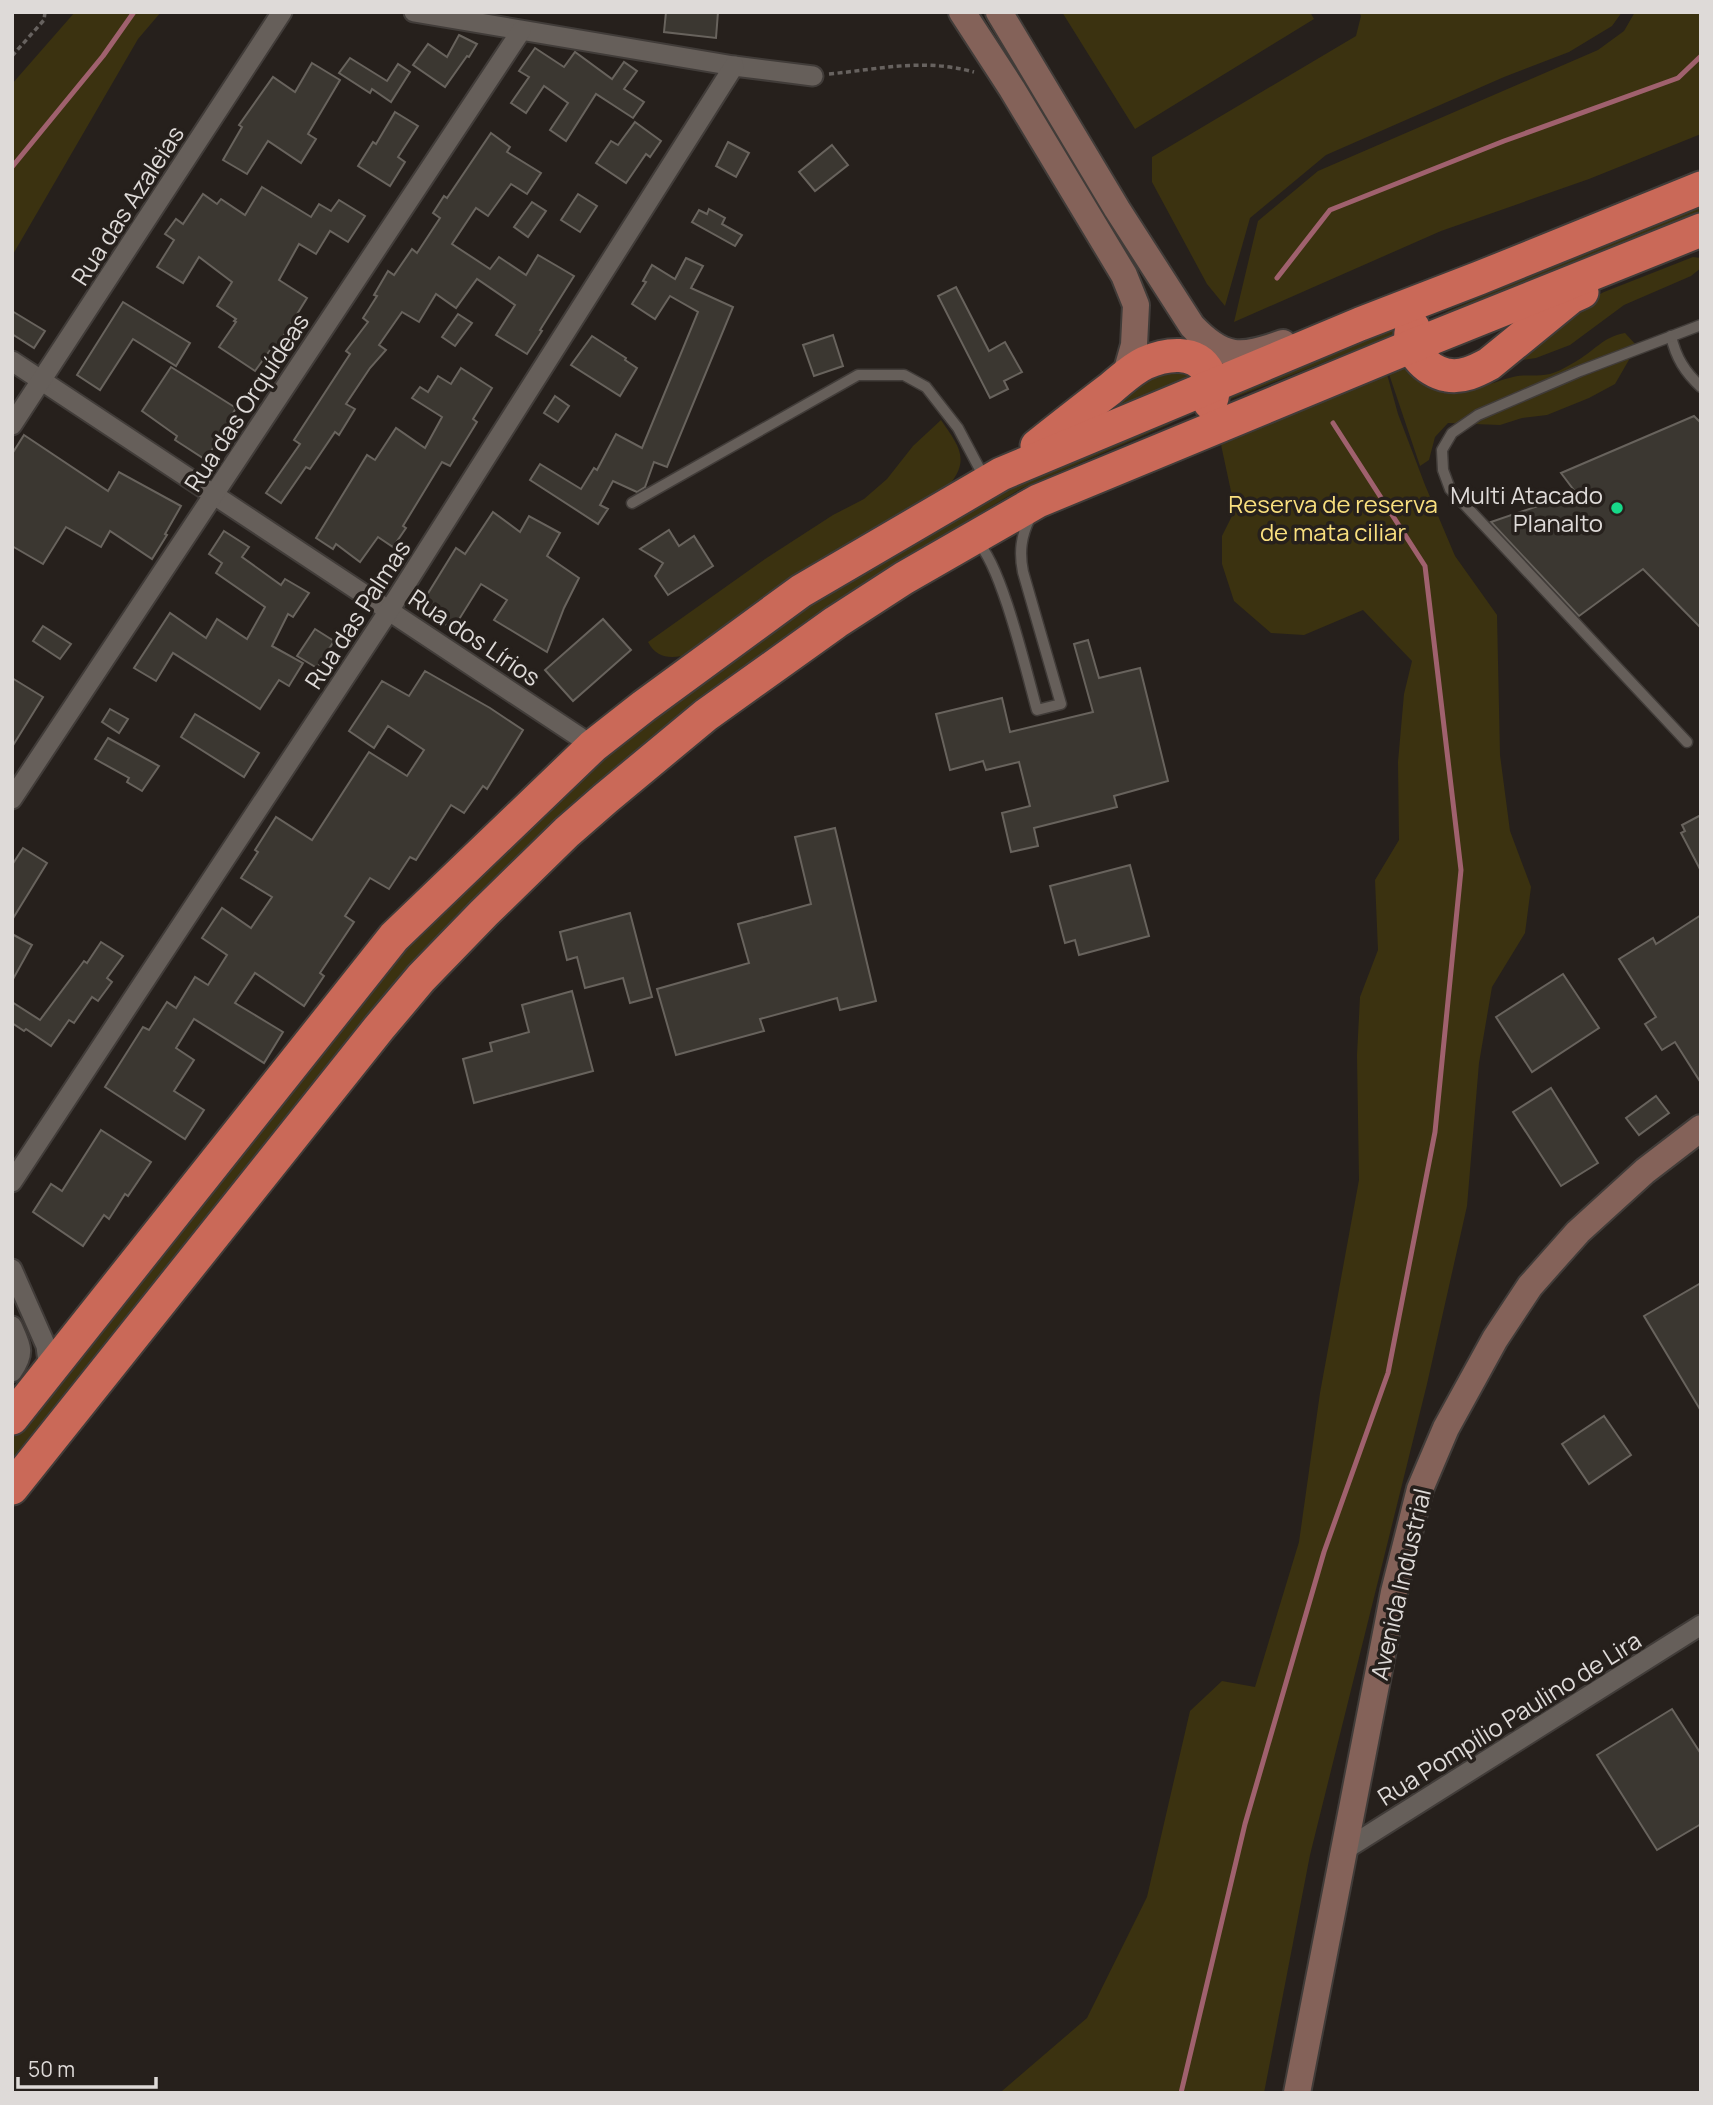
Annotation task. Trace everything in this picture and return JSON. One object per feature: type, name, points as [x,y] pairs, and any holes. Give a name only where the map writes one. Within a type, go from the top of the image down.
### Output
[{"type":"highway","points":[[12,1418],[387,945],[593,746],[801,591],[994,478],[1213,384],[1701,188]]},
{"type":"highway","points":[[1038,501],[1701,230]]},
{"type":"highway","points":[[1479,278],[1423,313],[1410,332],[1412,346],[1429,368],[1446,375],[1475,372],[1571,297],[1658,257],[1670,243]]},
{"type":"highway","points":[[12,1488],[421,978],[567,832],[706,715],[848,615],[904,578],[1038,501],[1200,413],[1213,397],[1213,384],[1208,372],[1200,362],[1181,355],[1166,356],[1143,363],[994,478]]},
{"type":"street","name":"Rua das Azaleias","points":[[12,425],[282,12]]},
{"type":"street","points":[[414,12],[734,66],[813,75]]},
{"type":"street","points":[[962,12],[1124,275],[1136,305],[1134,345],[1125,377]]},
{"type":"street","points":[[999,12],[1117,209],[1192,326],[1207,342],[1222,352],[1254,353],[1347,321],[1360,324]]},
{"type":"street","name":"Rua das Orquídeas","points":[[12,799],[521,31]]},
{"type":"street","name":"Rua das Palmas","points":[[12,1182],[390,610],[734,66]]},
{"type":"street","name":"Rua dos Lírios","points":[[12,361],[593,746]]},
{"type":"street","name":"Avenida Industrial","points":[[1297,2093],[1391,1606],[1420,1489],[1446,1428],[1500,1330],[1530,1286],[1578,1232],[1645,1171],[1701,1128]]},
{"type":"street","points":[[12,1269],[46,1346],[49,1370]]},
{"type":"street","points":[[12,1326],[21,1347],[22,1358],[12,1372]]},
{"type":"street","points":[[39,1332],[73,1339]]},
{"type":"street","name":"Rua Pompílio Paulino de Lira","points":[[1343,1851],[1701,1625]]},
{"type":"lane","points":[[1093,223],[1117,209]]},
{"type":"lane","points":[[1687,742],[1450,489],[1443,470],[1442,450],[1452,433],[1478,415],[1701,325]]},
{"type":"lane","points":[[1671,336],[1682,367],[1701,387]]},
{"type":"lane","points":[[632,503],[858,376],[904,376],[926,387],[994,478]]},
{"type":"lane","points":[[974,540],[987,554],[998,576],[1037,710],[1061,704],[1019,553],[1024,529],[1038,501]]},
{"type":"path","points":[[12,55],[44,20],[45,12]]},
{"type":"path","points":[[813,75],[911,64],[943,66],[977,73]]},
{"type":"green space","points":[[75,12],[161,12],[138,39],[12,256],[12,84]]},
{"type":"green space","points":[[1062,12],[1310,12],[1314,19],[1135,129]]},
{"type":"green space","points":[[1359,12],[1622,12],[1612,26],[1569,52],[1504,77],[1326,155],[1250,218],[1225,306],[1207,284],[1152,182],[1152,157],[1356,36],[1361,16]]},
{"type":"green space","points":[[1635,12],[1701,12],[1701,134],[1589,179],[1441,231],[1234,322],[1258,221],[1318,171],[1598,50],[1624,31]]},
{"type":"green space","points":[[1701,199],[1701,219],[1434,323],[1448,311],[1625,236]]},
{"type":"green space","points":[[1693,257],[1701,258],[1701,268],[1691,276],[1624,305],[1570,345],[1536,358],[1508,362],[1567,311],[1604,292]]},
{"type":"green space","points":[[1395,322],[1398,333],[1223,402],[1228,390]]},
{"type":"green space","points":[[1625,333],[1637,346],[1615,384],[1547,415],[1522,418],[1500,425],[1448,423],[1435,437],[1429,460],[1420,466],[1389,374],[1408,365],[1421,380],[1434,389],[1457,394],[1513,377],[1553,373],[1575,362],[1611,337]]},
{"type":"green space","points":[[1174,366],[1199,381],[1066,439],[1119,394]]},
{"type":"green space","name":"Reserva de reserva de mata ciliar","points":[[1387,374],[1398,414],[1455,556],[1497,615],[1500,755],[1510,831],[1531,887],[1525,933],[1492,987],[1479,1063],[1467,1206],[1427,1384],[1310,1855],[1264,2093],[1002,2093],[1087,2018],[1147,1897],[1190,1711],[1222,1681],[1255,1687],[1299,1542],[1320,1393],[1359,1180],[1357,1055],[1360,997],[1378,950],[1375,880],[1399,840],[1398,762],[1404,694],[1412,661],[1363,610],[1304,635],[1271,633],[1234,601],[1222,564],[1222,536],[1235,510],[1220,440]]},
{"type":"green space","points":[[1195,401],[1185,415],[1168,425],[1022,488],[985,510],[884,576],[653,741],[12,1463],[12,1437],[352,1011],[426,926],[639,727],[802,605],[968,504]]},
{"type":"green space","points":[[941,420],[956,444],[961,459],[950,484],[817,567],[692,654],[667,657],[652,648],[648,642],[765,559],[833,515],[864,499],[887,479],[913,446]]},
{"type":"building","points":[[666,12],[718,12],[716,38],[664,32]]},
{"type":"building","points":[[459,35],[477,44],[445,87],[413,65],[428,44],[447,57]]},
{"type":"building","points":[[535,48],[564,67],[575,52],[612,79],[624,62],[637,71],[624,89],[644,102],[633,118],[596,94],[566,141],[550,130],[568,103],[544,86],[526,113],[511,103],[529,77],[519,71]]},
{"type":"building","points":[[350,58],[387,81],[398,64],[410,72],[391,102],[372,89],[370,93],[339,73]]},
{"type":"building","points":[[312,63],[340,80],[308,134],[316,139],[301,163],[268,141],[247,174],[223,160],[242,127],[239,125],[273,77],[295,92]]},
{"type":"building","points":[[395,112],[418,126],[398,157],[405,162],[390,186],[358,166],[373,142],[376,144]]},
{"type":"building","points":[[635,122],[661,141],[650,157],[646,154],[626,183],[596,163],[611,141],[618,145]]},
{"type":"building","points":[[491,133],[510,147],[507,152],[541,173],[527,194],[511,184],[488,216],[476,208],[452,244],[490,269],[499,257],[526,275],[538,255],[574,276],[527,354],[496,335],[515,305],[477,279],[456,308],[436,294],[419,322],[402,312],[379,345],[386,350],[370,368],[346,404],[355,409],[339,435],[335,432],[310,469],[306,467],[281,503],[266,493],[300,444],[294,440],[350,354],[346,351],[368,322],[363,318],[377,296],[374,295],[388,271],[394,275],[412,249],[417,253],[440,218],[433,213],[444,196],[447,198]]},
{"type":"building","points":[[728,142],[749,153],[736,177],[716,166]]},
{"type":"building","points":[[832,145],[848,165],[815,191],[799,172]]},
{"type":"building","points":[[262,187],[311,217],[319,204],[331,211],[339,200],[365,216],[348,242],[330,231],[316,254],[299,244],[279,280],[307,298],[276,348],[273,346],[255,371],[219,347],[236,322],[236,319],[217,306],[232,282],[199,257],[183,283],[157,267],[174,240],[165,234],[176,219],[183,224],[203,194],[217,204],[221,199],[245,215]]},
{"type":"building","points":[[578,194],[597,206],[580,232],[561,220]]},
{"type":"building","points":[[532,202],[546,211],[528,237],[514,227]]},
{"type":"building","points":[[709,209],[725,218],[722,224],[742,235],[735,246],[692,222],[699,210],[707,214]]},
{"type":"building","points":[[686,258],[703,266],[691,288],[733,307],[667,467],[654,462],[645,487],[637,492],[613,481],[600,505],[608,509],[598,524],[530,480],[540,464],[581,489],[594,468],[597,470],[616,434],[642,448],[698,312],[670,296],[655,319],[632,304],[646,282],[643,281],[652,265],[675,279]]},
{"type":"building","points":[[956,287],[989,351],[1005,342],[1022,372],[1004,381],[1008,389],[990,398],[938,296]]},
{"type":"building","points":[[123,302],[190,343],[176,366],[133,339],[100,390],[77,375]]},
{"type":"building","points":[[12,311],[45,331],[34,348],[12,334]]},
{"type":"building","points":[[458,314],[472,323],[455,346],[442,337]]},
{"type":"building","points":[[833,335],[843,366],[814,376],[803,345]]},
{"type":"building","points":[[592,336],[637,368],[620,396],[571,365]]},
{"type":"building","points":[[171,367],[236,408],[206,460],[175,440],[177,436],[142,411]]},
{"type":"building","points":[[461,368],[492,388],[473,419],[477,422],[450,466],[442,462],[393,547],[378,537],[360,562],[336,544],[333,549],[316,538],[367,455],[375,460],[396,428],[425,448],[442,417],[412,398],[420,387],[428,392],[438,376],[451,384]]},
{"type":"building","points":[[555,396],[569,406],[558,422],[544,413]]},
{"type":"building","name":"Multi Atacado Planalto","points":[[1694,416],[1701,423],[1701,628],[1643,569],[1579,616],[1491,522],[1576,493],[1561,473]]},
{"type":"building","points":[[24,435],[108,491],[119,472],[181,506],[152,559],[110,531],[101,547],[66,527],[43,564],[12,546],[12,454]]},
{"type":"building","points":[[493,512],[520,532],[529,516],[560,533],[547,556],[579,578],[547,652],[494,620],[507,600],[481,584],[453,629],[419,608],[456,548],[465,554]]},
{"type":"building","points":[[669,530],[679,546],[694,536],[713,566],[668,595],[655,576],[663,563],[640,549]]},
{"type":"building","points":[[224,531],[249,547],[242,557],[281,585],[285,579],[309,593],[293,617],[288,614],[272,646],[303,663],[289,686],[279,680],[260,709],[173,653],[156,681],[134,668],[170,613],[206,638],[217,619],[247,639],[265,607],[216,573],[222,563],[209,554]]},
{"type":"building","points":[[603,619],[631,650],[573,701],[545,670]]},
{"type":"building","points":[[43,626],[71,644],[60,659],[33,641]]},
{"type":"building","points":[[315,629],[334,641],[317,668],[297,656]]},
{"type":"building","points":[[1088,640],[1099,678],[1140,668],[1168,781],[1114,796],[1117,807],[1034,828],[1038,846],[1011,852],[1002,813],[1030,806],[1019,762],[986,770],[983,761],[950,770],[936,714],[1002,698],[1010,732],[1093,712],[1074,644]]},
{"type":"building","points":[[425,671],[523,730],[487,789],[483,786],[464,813],[451,805],[416,860],[410,857],[389,889],[370,878],[345,916],[354,922],[320,973],[324,976],[304,1006],[255,973],[235,1003],[283,1032],[264,1063],[194,1019],[176,1048],[194,1060],[174,1091],[204,1110],[185,1139],[105,1087],[143,1027],[149,1030],[167,1002],[176,1008],[195,977],[208,985],[227,955],[202,938],[222,908],[251,928],[272,897],[241,878],[276,817],[312,840],[369,752],[407,776],[424,750],[388,726],[374,748],[349,731],[382,681],[409,696]]},
{"type":"building","points":[[12,678],[43,697],[12,747]]},
{"type":"building","points":[[110,709],[128,719],[119,733],[102,722]]},
{"type":"building","points":[[195,714],[259,753],[244,777],[181,737]]},
{"type":"building","points":[[108,738],[159,766],[142,791],[127,782],[129,778],[95,759]]},
{"type":"building","points":[[1701,815],[1701,871],[1681,833],[1685,831],[1682,825]]},
{"type":"building","points":[[835,828],[876,1001],[840,1010],[837,998],[760,1019],[764,1031],[676,1055],[657,989],[749,963],[738,924],[811,904],[795,837]]},
{"type":"building","points":[[23,848],[47,863],[12,920],[12,865]]},
{"type":"building","points":[[1130,865],[1149,936],[1079,955],[1075,940],[1065,943],[1050,886]]},
{"type":"building","points":[[630,913],[652,997],[630,1003],[623,978],[585,988],[577,957],[567,960],[560,932]]},
{"type":"building","points":[[1701,915],[1701,1083],[1675,1042],[1662,1050],[1645,1024],[1656,1017],[1619,959],[1653,938],[1656,944]]},
{"type":"building","points":[[12,934],[32,945],[12,981]]},
{"type":"building","points":[[101,942],[123,956],[107,978],[112,982],[98,1001],[92,997],[74,1023],[69,1020],[51,1046],[12,1023],[12,1002],[40,1020]]},
{"type":"building","points":[[1563,974],[1599,1028],[1532,1072],[1496,1017]]},
{"type":"building","points":[[572,991],[593,1071],[474,1103],[463,1059],[492,1051],[490,1043],[529,1032],[522,1005]]},
{"type":"building","points":[[1551,1088],[1598,1163],[1561,1186],[1513,1112]]},
{"type":"building","points":[[1656,1096],[1669,1113],[1639,1135],[1626,1118]]},
{"type":"building","points":[[101,1130],[151,1162],[128,1196],[125,1194],[109,1219],[104,1215],[83,1246],[33,1212],[51,1184],[62,1191]]},
{"type":"building","points":[[1701,1283],[1701,1411],[1644,1316]]},
{"type":"building","points":[[1604,1416],[1631,1455],[1589,1484],[1562,1444]]},
{"type":"building","points":[[1672,1709],[1701,1754],[1701,1824],[1657,1850],[1597,1755]]},
{"type":"waterway","points":[[12,167],[103,56],[134,12]]},
{"type":"waterway","points":[[1277,278],[1330,210],[1504,141],[1678,78],[1701,56]]},
{"type":"waterway","points":[[1181,2093],[1245,1824],[1324,1552],[1388,1373],[1435,1132],[1461,870],[1425,566],[1333,423]]},
{"type":"place","name":"Multi Atacado Planalto","points":[[1617,508]]}]
